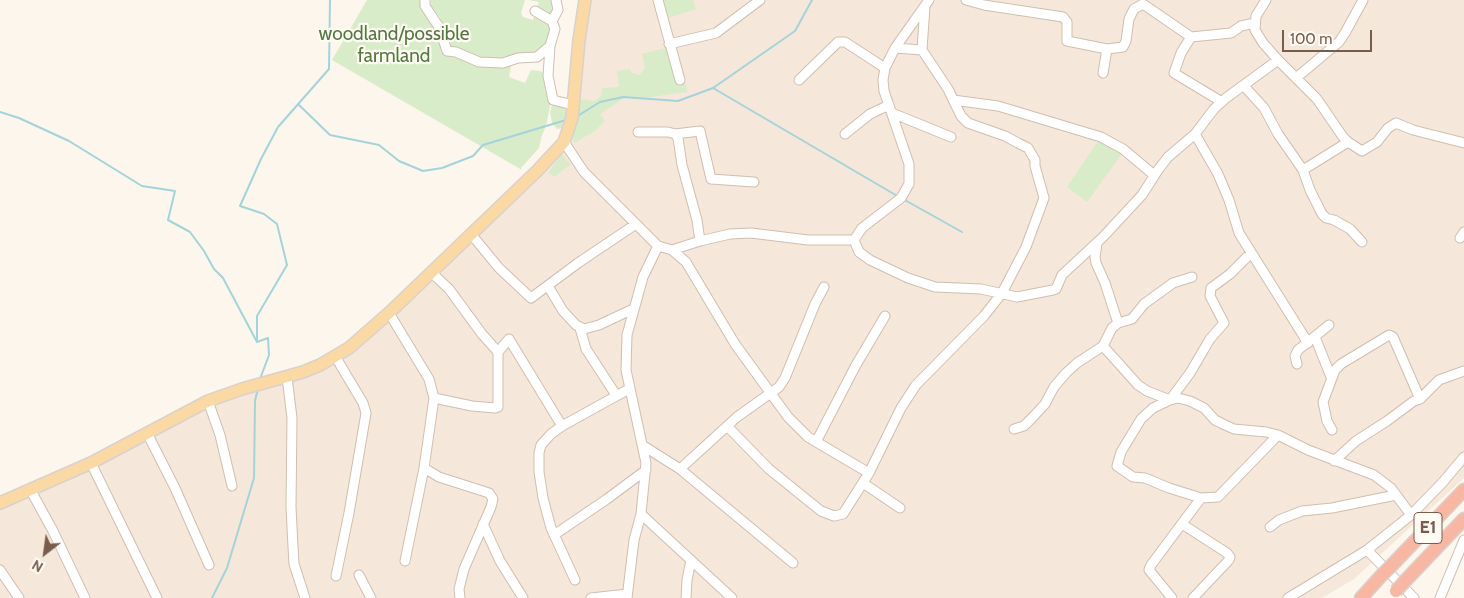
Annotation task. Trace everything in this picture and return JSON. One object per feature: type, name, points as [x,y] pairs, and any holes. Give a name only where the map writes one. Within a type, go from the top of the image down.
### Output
[{"type":"highway","name":"E1","points":[[1361,598],[1464,490]]},
{"type":"highway","name":"E1","points":[[1392,594],[1464,520]]},
{"type":"main road","points":[[0,503],[90,463],[208,401],[242,389],[303,372],[349,348],[389,313],[538,171],[564,142],[572,118],[579,40],[585,0]]},
{"type":"street","points":[[425,0],[425,6],[439,27],[447,51],[456,52],[479,62],[503,63],[518,58],[537,57],[550,46]]},
{"type":"street","points":[[552,21],[558,10],[556,0]]},
{"type":"street","points":[[658,0],[680,80]]},
{"type":"street","points":[[669,44],[716,33],[760,0]]},
{"type":"street","points":[[966,0],[984,5],[1063,17],[1067,22],[1067,41],[1107,49],[1123,47],[1126,41],[1129,19],[1134,9],[1142,4],[1191,36],[1231,33],[1241,26],[1255,23]]},
{"type":"street","points":[[1266,0],[1256,16],[1255,30],[1263,43],[1278,60],[1317,99],[1348,142],[1362,151],[1377,142],[1388,128],[1396,123],[1420,132],[1464,143]]},
{"type":"street","points":[[1296,78],[1339,42],[1362,0]]},
{"type":"street","points":[[854,240],[862,228],[901,198],[909,184],[909,164],[883,80],[885,68],[895,48],[927,3]]},
{"type":"street","points":[[728,427],[769,469],[821,511],[834,516],[842,514],[863,483],[900,408],[916,386],[984,316],[1002,293],[1026,247],[1044,202],[1035,160],[1028,148],[1005,136],[968,123],[960,116],[954,100],[937,69],[922,50],[927,3]]},
{"type":"street","points":[[534,11],[552,21],[555,29],[550,46],[548,76],[553,100],[573,106]]},
{"type":"street","points":[[1191,36],[1180,52],[1174,73],[1222,102]]},
{"type":"street","points":[[798,80],[838,42],[845,42],[885,68]]},
{"type":"street","points":[[895,48],[922,50]]},
{"type":"street","points":[[1103,73],[1107,49]]},
{"type":"street","points":[[854,240],[859,252],[865,256],[908,278],[935,287],[963,287],[1024,297],[1056,289],[1062,275],[1097,244],[1142,195],[1168,157],[1195,134],[1222,102],[1278,60]]},
{"type":"street","points":[[1244,86],[1264,108],[1278,134],[1303,170],[1310,190],[1322,214],[1326,218],[1334,220],[1350,229],[1362,242]]},
{"type":"street","points":[[954,100],[998,106],[1101,137],[1123,149],[1154,175]]},
{"type":"street","points":[[846,134],[870,114],[891,109],[951,137]]},
{"type":"street","points":[[638,132],[668,132],[675,134],[700,132],[711,179],[754,182]]},
{"type":"street","points":[[675,134],[678,138],[682,165],[697,220],[700,240]]},
{"type":"street","points":[[1195,134],[1218,174],[1229,200],[1239,233],[1311,340],[1332,377]]},
{"type":"street","points":[[564,142],[584,172],[658,246],[672,250],[686,262],[735,344],[788,417],[808,437],[868,473]]},
{"type":"street","points":[[1303,170],[1348,142]]},
{"type":"street","points":[[471,234],[499,268],[529,297],[533,297],[578,263],[636,224]]},
{"type":"street","points":[[672,250],[700,240],[730,234],[751,233],[808,240],[854,240]]},
{"type":"street","points":[[1097,244],[1096,262],[1118,323]]},
{"type":"street","points":[[591,598],[627,596],[634,540],[641,514],[646,462],[629,389],[626,352],[627,335],[643,277],[658,246]]},
{"type":"street","points":[[1170,400],[1190,374],[1210,339],[1224,323],[1210,296],[1211,288],[1230,274],[1251,253]]},
{"type":"street","points":[[1081,258],[1093,259],[1096,262]]},
{"type":"street","points":[[431,272],[449,290],[498,352]]},
{"type":"street","points":[[1014,429],[1024,426],[1046,404],[1054,387],[1066,373],[1077,363],[1103,346],[1112,328],[1118,323],[1132,319],[1144,304],[1173,283],[1192,277]]},
{"type":"street","points":[[548,286],[563,311],[580,328],[586,349],[616,395]]},
{"type":"street","points":[[680,469],[737,417],[779,387],[785,378],[815,304],[824,287]]},
{"type":"street","points":[[580,328],[584,329],[599,325],[633,309]]},
{"type":"street","points":[[389,313],[429,379],[434,398],[424,468],[405,560]]},
{"type":"street","points":[[816,442],[856,365],[885,316]]},
{"type":"street","points":[[1297,364],[1296,353],[1329,325]]},
{"type":"street","points":[[1332,430],[1327,421],[1323,402],[1332,377],[1341,364],[1389,335],[1393,337],[1420,399]]},
{"type":"street","points":[[434,398],[472,406],[498,407],[498,352],[508,339],[562,426]]},
{"type":"street","points":[[1103,346],[1138,385],[1147,391],[1170,400]]},
{"type":"street","points":[[335,356],[363,403],[366,413],[336,576]]},
{"type":"street","points":[[1334,461],[1356,441],[1414,401],[1420,399],[1439,380],[1464,371]]},
{"type":"street","points":[[287,377],[292,418],[291,507],[294,564],[305,598]]},
{"type":"street","points":[[574,580],[554,535],[543,498],[538,453],[541,445],[562,426],[629,389]]},
{"type":"street","points":[[1278,435],[1218,498],[1201,498],[1145,478],[1133,477],[1117,466],[1121,452],[1140,419],[1154,408],[1178,398],[1190,401],[1204,408],[1215,420],[1234,429],[1278,435],[1334,461],[1374,475],[1396,494],[1411,515]]},
{"type":"street","points":[[208,401],[220,435],[232,486]]},
{"type":"street","points":[[147,433],[175,488],[209,565]]},
{"type":"street","points":[[642,444],[680,469],[793,563]]},
{"type":"street","points":[[1288,598],[1367,550],[1411,515],[1464,457]]},
{"type":"street","points":[[90,463],[157,598]]},
{"type":"street","points":[[424,468],[439,476],[489,493],[493,499],[464,569],[460,598]]},
{"type":"street","points":[[554,535],[646,470]]},
{"type":"street","points":[[863,483],[900,508]]},
{"type":"street","points":[[30,489],[53,531],[85,598]]},
{"type":"street","points":[[1270,527],[1279,520],[1302,511],[1332,508],[1396,494]]},
{"type":"street","points":[[1172,598],[1149,570],[1201,498]]},
{"type":"street","points":[[641,514],[732,598]]},
{"type":"street","points":[[483,524],[498,556],[523,598]]},
{"type":"street","points":[[1182,524],[1227,553],[1230,557],[1193,598]]},
{"type":"street","points":[[1440,598],[1464,540]]},
{"type":"street","points":[[1367,550],[1414,598]]},
{"type":"street","points":[[686,598],[687,580],[692,560]]},
{"type":"street","points":[[0,570],[19,598]]},
{"type":"street","points":[[359,575],[371,598]]},
{"type":"shaded area","points":[[590,0],[1464,0],[1464,478],[1354,579],[1322,598],[0,598],[0,499],[64,471],[177,412],[315,364],[342,349],[569,139]]},
{"type":"green space","name":"woodland/possible farmland","points":[[367,0],[427,0],[437,24],[439,41],[448,52],[490,67],[503,61],[512,61],[509,77],[525,83],[531,70],[540,71],[548,76],[551,101],[546,126],[539,148],[521,168],[522,170],[332,60]]},
{"type":"green space","name":"woodland/possible farmland","points":[[431,0],[525,0],[521,13],[523,17],[533,20],[535,13],[547,20],[551,30],[541,54],[507,56],[487,63],[447,46],[443,37],[440,17],[431,8]]},
{"type":"green space","points":[[529,0],[553,0],[556,6],[551,16],[537,7],[539,2]]},
{"type":"green space","points":[[662,0],[693,0],[696,9],[668,18]]},
{"type":"green space","points":[[673,46],[688,92],[643,98],[624,98],[600,114],[605,121],[595,131],[574,143],[572,131],[579,99],[595,101],[601,96],[602,88],[619,87],[617,71],[630,69],[632,73],[640,75],[645,68],[642,54]]},
{"type":"green space","points":[[552,105],[565,107],[568,114],[563,128],[557,129],[552,123],[550,112]]},
{"type":"green space","points":[[1100,138],[1123,152],[1087,202],[1067,187]]},
{"type":"green space","points":[[562,154],[571,166],[565,168],[555,177],[548,173]]},
{"type":"waterway","points":[[260,379],[269,355],[268,338],[257,342],[257,316],[287,265],[277,224],[264,214],[240,206],[278,127],[329,69],[330,0]]},
{"type":"waterway","points":[[576,117],[600,102],[623,97],[678,101],[713,88],[795,31],[812,0]]},
{"type":"waterway","points":[[713,88],[899,197]]},
{"type":"waterway","points":[[298,104],[330,135],[379,145],[399,161],[423,171],[442,168],[473,156],[483,145],[566,120]]},
{"type":"waterway","points":[[0,112],[19,118],[69,141],[142,186],[175,191],[168,220],[190,232],[204,251],[214,269],[223,278],[257,342]]},
{"type":"waterway","points":[[903,199],[962,232]]},
{"type":"waterway","points":[[212,598],[227,568],[254,478],[255,401],[258,388]]}]
